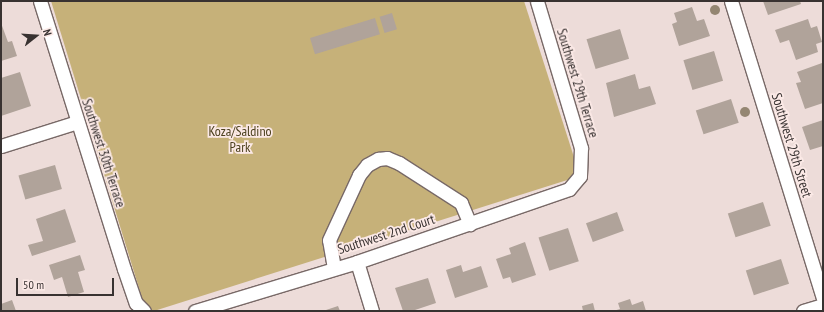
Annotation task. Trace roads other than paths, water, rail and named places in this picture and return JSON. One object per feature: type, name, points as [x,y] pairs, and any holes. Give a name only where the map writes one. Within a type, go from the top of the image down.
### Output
[{"type":"street","name":"Southwest 30th Terrace","points":[[40,1],[124,269],[136,303],[144,311]]},
{"type":"street","name":"Southwest 29th Terrace","points":[[536,1],[581,148],[580,176]]},
{"type":"street","name":"Southwest 29th Street","points":[[731,1],[823,298]]},
{"type":"street","points":[[1,146],[77,122]]},
{"type":"street","points":[[334,268],[329,240],[358,175],[367,165],[378,159],[387,158],[399,163],[461,203],[470,224]]},
{"type":"street","name":"Southwest 2nd Court","points":[[195,311],[357,262],[470,224],[569,189],[580,176]]},
{"type":"street","points":[[357,262],[372,311]]},
{"type":"street","points":[[803,311],[823,305]]},
{"type":"park label","name":"Koza/Saldino Park","points":[[240,140]]}]
